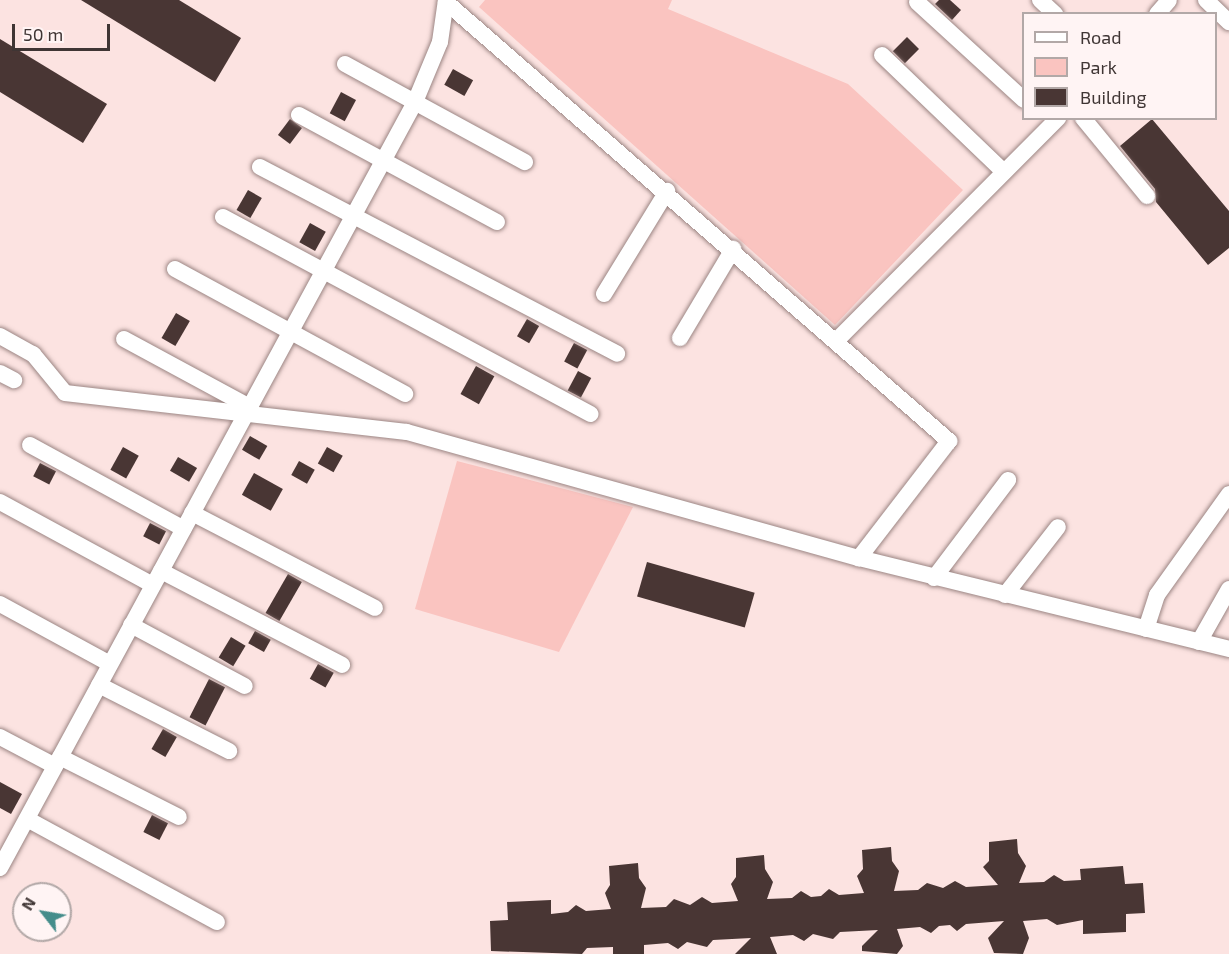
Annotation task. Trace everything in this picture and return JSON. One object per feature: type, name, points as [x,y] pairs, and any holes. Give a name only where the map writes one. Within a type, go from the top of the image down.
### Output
[{"type":"street","points":[[1040,0],[1053,12]]},
{"type":"street","points":[[1206,0],[1229,22]]},
{"type":"street","points":[[0,868],[4,850],[27,819],[415,102],[440,42],[446,1]]},
{"type":"street","points":[[446,1],[667,191],[949,441],[859,558]]},
{"type":"street","points":[[917,2],[1022,99]]},
{"type":"street","points":[[882,55],[1004,172]]},
{"type":"street","points":[[345,64],[525,162]]},
{"type":"street","points":[[299,115],[497,222]]},
{"type":"street","points":[[1085,120],[1147,196]]},
{"type":"street","points":[[836,341],[1004,172],[1051,121]]},
{"type":"street","points":[[260,167],[617,354]]},
{"type":"street","points":[[604,294],[667,191]]},
{"type":"street","points":[[223,217],[590,414]]},
{"type":"street","points":[[680,338],[733,249]]},
{"type":"street","points":[[175,269],[405,394]]},
{"type":"street","points":[[0,336],[33,354],[65,393],[248,411],[406,432],[934,578],[1229,650]]},
{"type":"street","points":[[124,339],[248,411]]},
{"type":"street","points":[[30,445],[184,529]]},
{"type":"street","points":[[934,578],[1008,480]]},
{"type":"street","points":[[1146,629],[1157,596],[1229,494]]},
{"type":"street","points":[[0,502],[342,665]]},
{"type":"street","points":[[192,513],[375,608]]},
{"type":"street","points":[[1005,595],[1058,527]]},
{"type":"street","points":[[1199,642],[1229,589]]},
{"type":"street","points":[[0,604],[111,664]]},
{"type":"street","points":[[131,626],[245,686]]},
{"type":"street","points":[[99,685],[229,751]]},
{"type":"street","points":[[0,737],[179,817]]},
{"type":"street","points":[[27,819],[218,922]]},
{"type":"green space","points":[[485,0],[672,0],[668,9],[848,84],[963,190],[835,325],[479,7]]},
{"type":"green space","points":[[457,461],[633,507],[559,652],[415,609]]},
{"type":"building","points":[[81,0],[179,0],[241,38],[215,82]]},
{"type":"building","points":[[939,0],[950,0],[961,10],[952,20],[935,4]]},
{"type":"building","points":[[907,37],[919,49],[905,63],[893,51]]},
{"type":"building","points":[[0,39],[107,104],[83,143],[0,92]]},
{"type":"building","points":[[453,69],[473,80],[464,96],[444,85]]},
{"type":"building","points":[[341,92],[356,100],[345,121],[330,113]]},
{"type":"building","points":[[290,119],[302,128],[290,144],[278,135]]},
{"type":"building","points":[[1153,120],[1229,211],[1229,248],[1208,265],[1156,202],[1155,189],[1120,146]]},
{"type":"building","points":[[248,190],[262,198],[250,218],[236,210]]},
{"type":"building","points":[[310,223],[326,232],[315,251],[299,242]]},
{"type":"building","points":[[176,313],[190,321],[175,346],[162,338]]},
{"type":"building","points":[[527,319],[539,326],[529,343],[517,336]]},
{"type":"building","points":[[574,343],[587,350],[577,369],[564,362]]},
{"type":"building","points":[[476,366],[494,376],[479,404],[460,394]]},
{"type":"building","points":[[578,371],[591,378],[581,397],[568,390]]},
{"type":"building","points":[[250,436],[267,446],[259,460],[242,450]]},
{"type":"building","points":[[123,447],[139,456],[126,478],[110,470]]},
{"type":"building","points":[[327,447],[343,456],[334,472],[318,464]]},
{"type":"building","points":[[178,457],[197,468],[189,482],[170,471]]},
{"type":"building","points":[[299,461],[315,470],[307,484],[291,475]]},
{"type":"building","points":[[40,463],[56,471],[49,485],[33,476]]},
{"type":"building","points":[[254,473],[283,489],[271,511],[242,495]]},
{"type":"building","points":[[150,523],[166,531],[159,545],[143,536]]},
{"type":"building","points":[[647,562],[755,593],[745,627],[637,597]]},
{"type":"building","points":[[288,574],[302,582],[279,621],[266,613]]},
{"type":"building","points":[[255,631],[271,640],[264,652],[248,643]]},
{"type":"building","points":[[231,637],[246,646],[233,666],[219,658]]},
{"type":"building","points":[[318,664],[334,673],[326,688],[310,679]]},
{"type":"building","points":[[209,679],[225,687],[206,725],[189,717]]},
{"type":"building","points":[[163,729],[177,737],[165,757],[151,749]]},
{"type":"building","points":[[0,782],[22,794],[11,814],[0,808]]},
{"type":"building","points":[[152,815],[168,823],[159,840],[143,832]]},
{"type":"building","points":[[1017,839],[1018,853],[1026,866],[1019,883],[1044,882],[1054,875],[1064,881],[1081,880],[1080,869],[1123,866],[1125,884],[1143,883],[1145,913],[1126,914],[1126,932],[1083,934],[1083,920],[1057,925],[1047,919],[1023,921],[1029,938],[1023,954],[994,953],[988,938],[1004,921],[966,924],[957,931],[950,925],[939,926],[931,933],[920,927],[897,929],[903,946],[897,954],[862,951],[862,946],[878,930],[840,932],[833,939],[813,934],[804,941],[793,935],[770,937],[777,954],[735,954],[751,938],[713,940],[707,947],[687,942],[678,949],[668,943],[644,945],[644,954],[613,954],[613,947],[587,948],[582,954],[491,951],[490,921],[508,920],[507,902],[551,900],[551,914],[568,912],[576,905],[586,911],[611,909],[605,893],[610,885],[609,866],[638,863],[639,878],[646,888],[641,908],[666,907],[674,899],[690,905],[702,897],[712,903],[738,901],[731,884],[736,877],[736,858],[764,855],[765,869],[773,882],[767,899],[792,898],[801,891],[811,897],[821,896],[829,889],[839,895],[864,893],[857,876],[863,869],[862,850],[891,847],[892,861],[899,871],[894,891],[918,890],[927,883],[943,888],[955,881],[966,887],[998,885],[983,867],[989,861],[989,842]]}]
